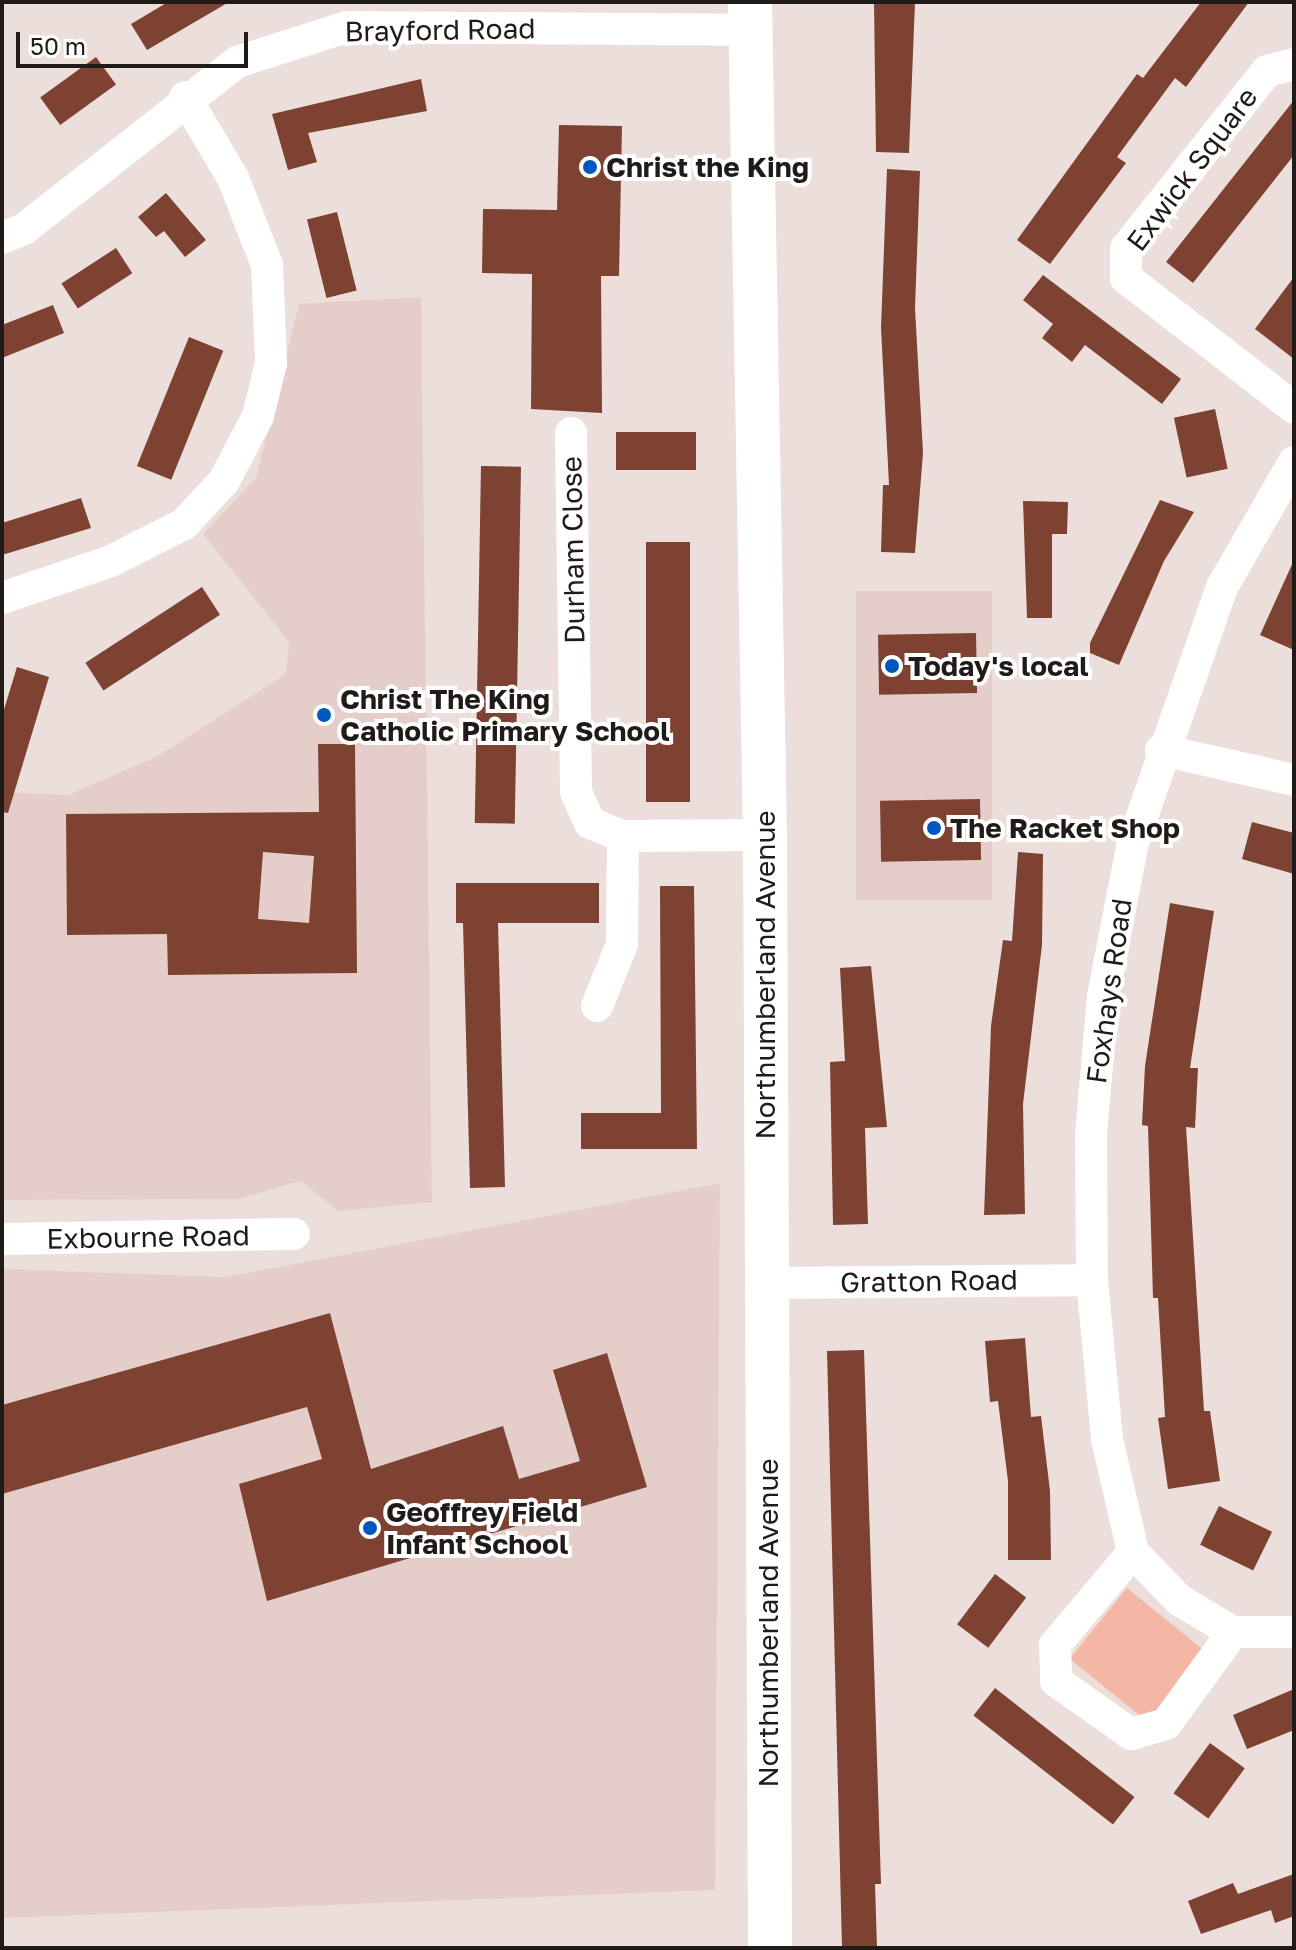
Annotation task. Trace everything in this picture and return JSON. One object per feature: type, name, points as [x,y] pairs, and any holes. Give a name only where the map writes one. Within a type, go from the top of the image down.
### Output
[{"type":"street","name":"Brayford Road","points":[[2,238],[24,229],[185,97],[237,62],[347,27],[750,16]]},
{"type":"street","name":"Northumberland Avenue","points":[[750,16],[765,835],[770,1948]]},
{"type":"street","name":"Exwick Square","points":[[1294,64],[1267,71],[1126,248],[1126,278],[1294,408]]},
{"type":"street","points":[[2,598],[111,561],[184,524],[224,481],[258,416],[271,363],[267,265],[233,178],[185,97]]},
{"type":"street","name":"Durham Close","points":[[571,433],[576,792],[590,823],[623,836],[765,835]]},
{"type":"street","name":"Foxhays Road","points":[[1133,1552],[1107,1439],[1092,1280],[1091,1135],[1103,997],[1133,842],[1161,750],[1222,587],[1294,462]]},
{"type":"street","points":[[1161,750],[1294,780]]},
{"type":"street","points":[[597,1006],[622,944],[623,836]]},
{"type":"street","name":"Exbourne Road","points":[[2,1239],[294,1234]]},
{"type":"street","name":"Gratton Road","points":[[766,1283],[1092,1280]]},
{"type":"street","points":[[1233,1632],[1166,1724],[1131,1734],[1056,1681],[1055,1645],[1133,1552],[1179,1600],[1233,1632],[1294,1632]]},
{"type":"shaded area","name":"Christ The King Catholic Primary School","points":[[421,297],[432,1202],[338,1211],[301,1181],[238,1199],[2,1200],[2,792],[68,795],[158,756],[286,674],[289,642],[203,534],[256,478],[299,304]]},
{"type":"shaded area","points":[[856,591],[992,591],[992,900],[856,900]]},
{"type":"shaded area","points":[[720,1183],[715,1890],[2,1918],[2,1269],[226,1277]]},
{"type":"shaded area","points":[[1127,1588],[1205,1651],[1147,1722],[1070,1659]]},
{"type":"building","points":[[168,2],[229,2],[147,50],[131,24]]},
{"type":"building","points":[[874,2],[915,2],[909,153],[876,152]]},
{"type":"building","points":[[1201,2],[1249,2],[1186,87],[1175,78],[1117,157],[1126,163],[1050,264],[1017,240],[1137,74],[1143,78]]},
{"type":"building","points":[[96,57],[116,85],[60,125],[40,98]]},
{"type":"building","points":[[421,79],[427,111],[308,133],[317,162],[288,170],[272,114]]},
{"type":"building","points":[[1294,100],[1294,155],[1193,283],[1166,262]]},
{"type":"building","points":[[559,125],[622,126],[619,276],[601,276],[602,413],[531,409],[532,274],[482,273],[483,209],[557,210]]},
{"type":"building","points":[[887,169],[920,171],[915,308],[923,453],[915,553],[881,552],[883,485],[889,485],[881,328]]},
{"type":"building","points":[[166,193],[206,240],[185,257],[164,231],[156,237],[138,217]]},
{"type":"building","points":[[337,212],[357,291],[327,298],[307,219]]},
{"type":"building","points":[[116,248],[132,273],[78,309],[61,283]]},
{"type":"building","points":[[1043,275],[1181,379],[1162,404],[1085,345],[1072,362],[1042,338],[1053,324],[1023,300]]},
{"type":"building","points":[[1294,277],[1294,359],[1255,329]]},
{"type":"building","points":[[53,305],[64,333],[2,358],[2,325]]},
{"type":"building","points":[[189,337],[223,351],[171,480],[137,466]]},
{"type":"building","points":[[1215,409],[1228,469],[1187,477],[1174,418]]},
{"type":"building","points":[[616,432],[696,432],[696,470],[616,470]]},
{"type":"building","points":[[481,466],[521,467],[515,824],[475,823]]},
{"type":"building","points":[[81,498],[91,528],[2,555],[2,523]]},
{"type":"building","points":[[1160,500],[1194,512],[1164,561],[1119,665],[1090,653],[1090,643]]},
{"type":"building","points":[[1023,501],[1068,502],[1067,534],[1052,534],[1052,618],[1027,618]]},
{"type":"building","points":[[646,542],[690,542],[690,802],[646,802]]},
{"type":"building","points":[[1294,560],[1294,650],[1260,635]]},
{"type":"building","points":[[202,587],[220,615],[103,690],[85,663]]},
{"type":"building","points":[[976,633],[977,693],[879,695],[878,635]]},
{"type":"building","points":[[17,667],[49,677],[8,813],[2,812],[2,716]]},
{"type":"building","points":[[318,744],[355,744],[357,973],[168,975],[167,934],[67,935],[66,814],[319,812]],"holes":[[[263,852],[314,856],[309,923],[258,919]]]},
{"type":"building","points":[[980,799],[981,860],[881,862],[880,801]]},
{"type":"building","points":[[1252,822],[1294,833],[1294,874],[1242,859]]},
{"type":"building","points":[[1018,852],[1043,854],[1042,945],[1023,1104],[1025,1214],[984,1215],[991,1026],[1003,940],[1012,941]]},
{"type":"building","points":[[456,883],[599,883],[599,923],[498,923],[505,1187],[470,1188],[463,923],[456,923]]},
{"type":"building","points":[[660,886],[694,886],[697,1149],[581,1149],[581,1113],[661,1113]]},
{"type":"building","points":[[1170,903],[1214,911],[1190,1068],[1198,1068],[1195,1128],[1186,1127],[1204,1411],[1210,1411],[1220,1481],[1168,1489],[1158,1418],[1165,1417],[1158,1298],[1153,1298],[1148,1126],[1142,1125],[1145,1066]]},
{"type":"building","points":[[871,966],[887,1127],[865,1128],[868,1224],[833,1225],[830,1062],[845,1061],[840,968]]},
{"type":"building","points":[[330,1313],[371,1469],[503,1426],[519,1479],[580,1461],[553,1370],[607,1353],[647,1487],[267,1601],[239,1484],[322,1459],[307,1407],[2,1494],[2,1405]]},
{"type":"building","points":[[1025,1338],[1031,1417],[1041,1416],[1050,1491],[1051,1560],[1008,1560],[1008,1481],[998,1401],[990,1402],[985,1341]]},
{"type":"building","points":[[864,1350],[881,1884],[875,1884],[877,1948],[842,1948],[827,1351]]},
{"type":"building","points":[[1219,1506],[1272,1532],[1253,1571],[1200,1545]]},
{"type":"building","points":[[995,1574],[1026,1597],[988,1648],[957,1624]]},
{"type":"building","points":[[995,1688],[1134,1797],[1113,1825],[973,1716]]},
{"type":"building","points":[[1294,1689],[1294,1730],[1247,1749],[1233,1715]]},
{"type":"building","points":[[1210,1743],[1245,1768],[1208,1818],[1174,1793]]},
{"type":"building","points":[[1294,1874],[1294,1916],[1275,1923],[1271,1910],[1201,1934],[1188,1901],[1233,1883],[1238,1894]]},
{"type":"place","name":"Christ the King","points":[[590,167]]},
{"type":"place","name":"Today's local","points":[[892,666]]},
{"type":"place","name":"Christ The King Catholic Primary School","points":[[324,715]]},
{"type":"place","name":"The Racket Shop","points":[[934,828]]},
{"type":"place","name":"Geoffrey Field Infant School","points":[[370,1528]]}]
